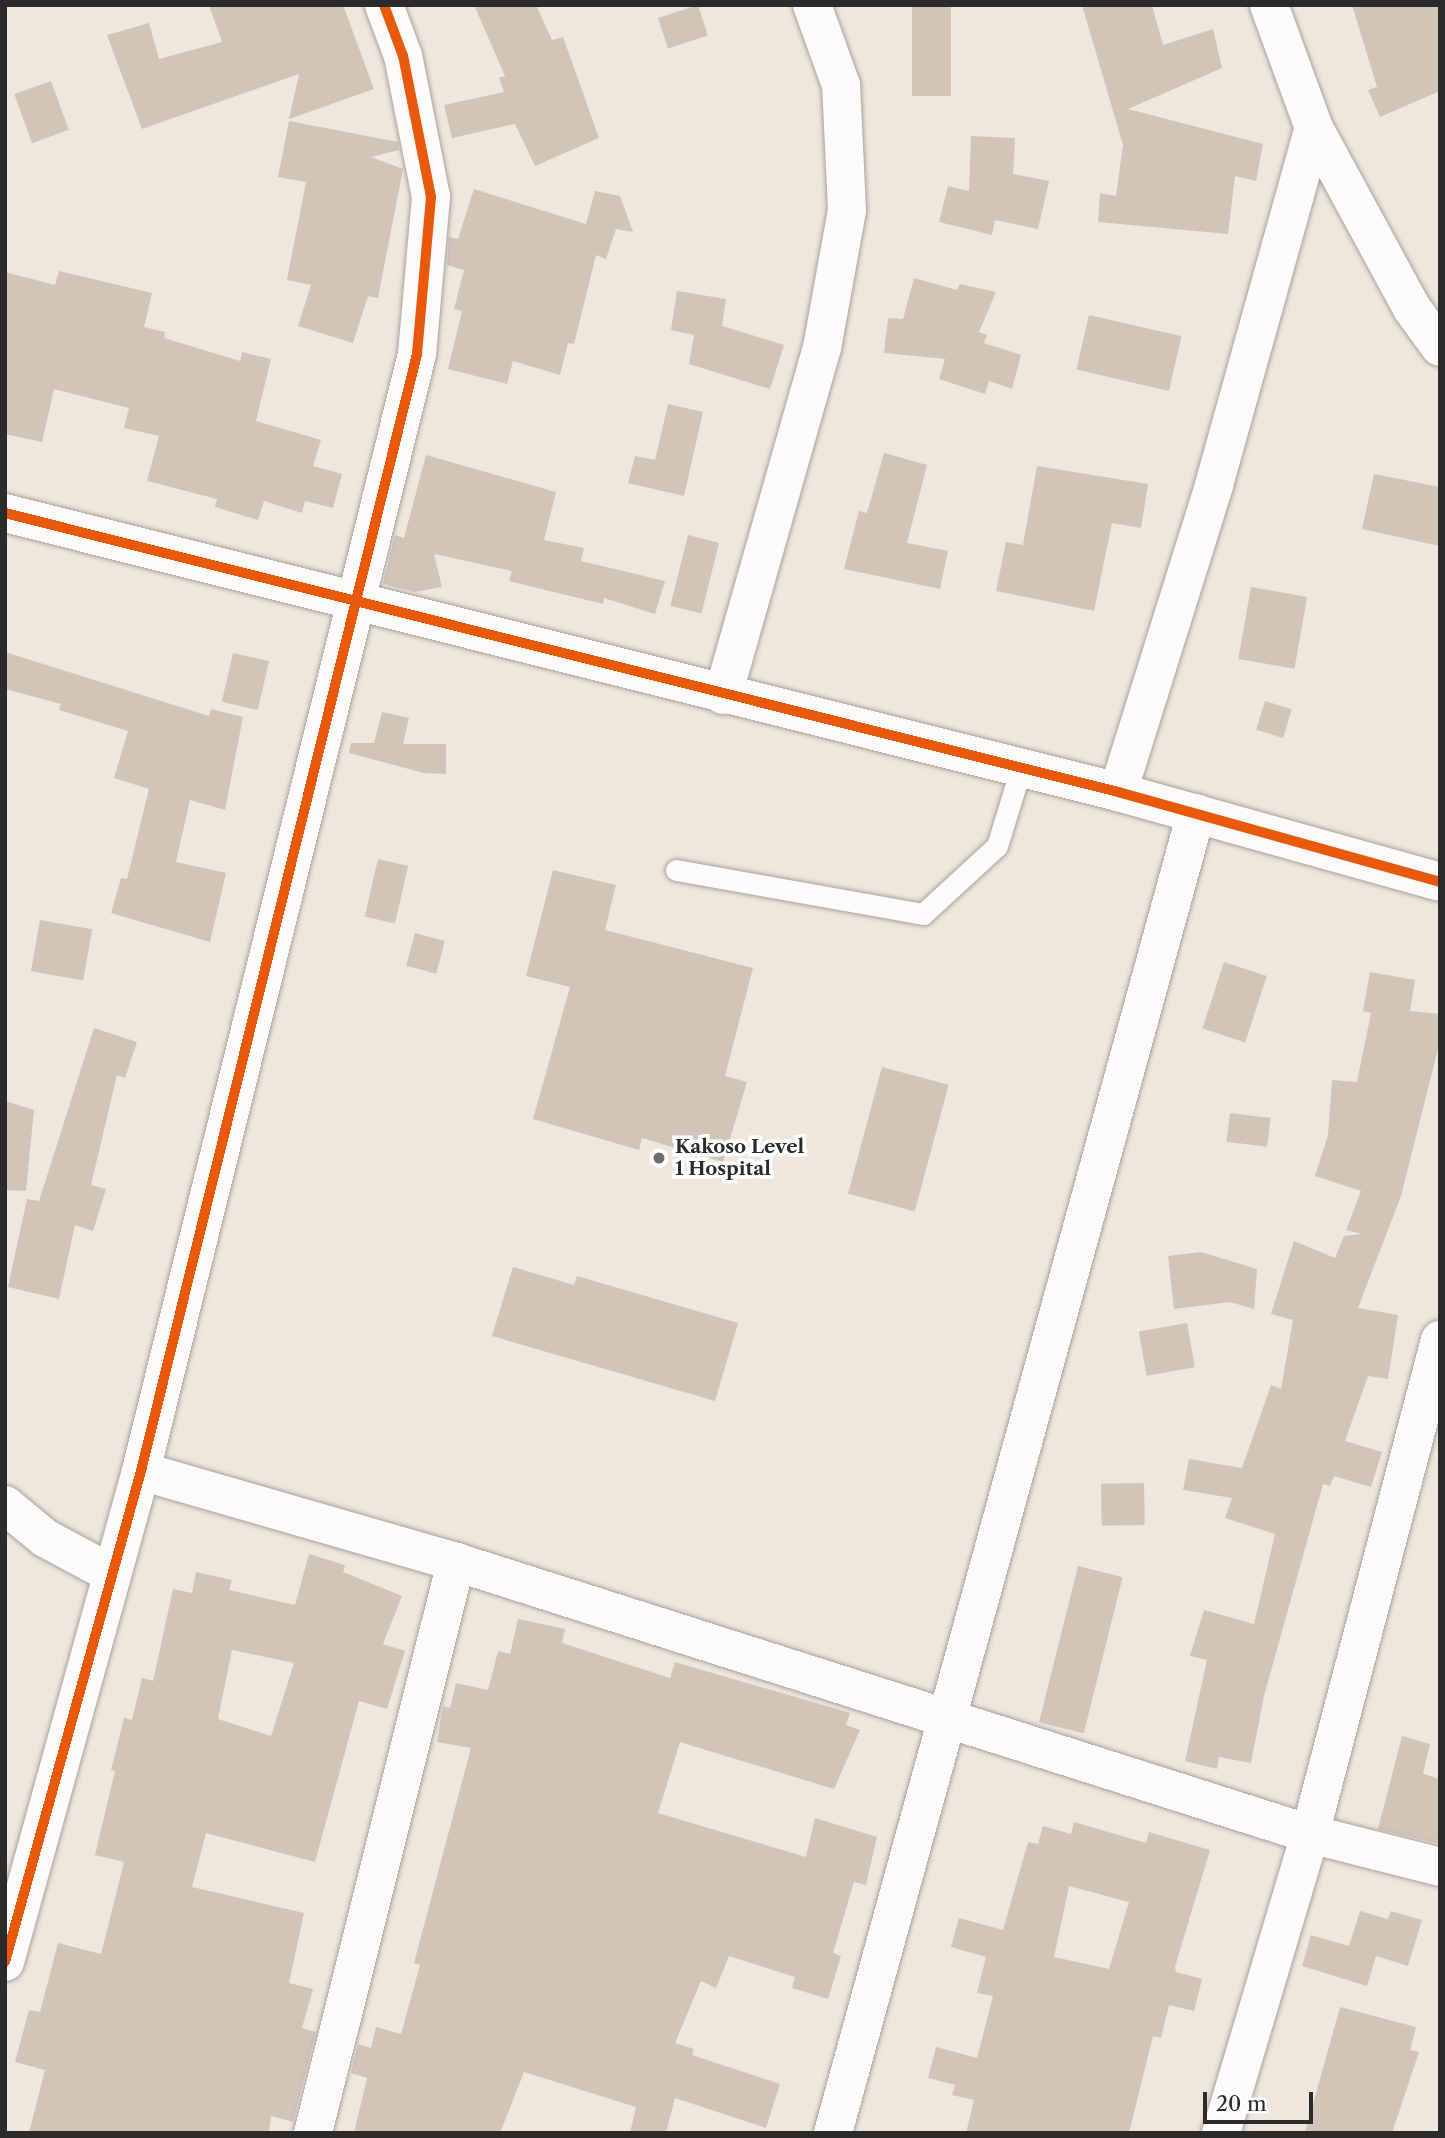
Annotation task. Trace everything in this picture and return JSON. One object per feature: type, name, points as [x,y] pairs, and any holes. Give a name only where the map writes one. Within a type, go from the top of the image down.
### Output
[{"type":"street","points":[[5,1962],[110,1573],[141,1471],[358,604],[416,354],[431,197],[403,56],[384,5]]},
{"type":"street","points":[[723,695],[822,348],[846,210],[841,85],[812,5]]},
{"type":"street","points":[[1269,5],[1314,128],[1411,307],[1440,347]]},
{"type":"street","points":[[1118,792],[1214,485],[1314,128]]},
{"type":"street","points":[[5,513],[358,604],[1118,792],[1440,882]]},
{"type":"street","points":[[833,2133],[1196,813]]},
{"type":"street","points":[[1221,2133],[1310,1834],[1440,1340]]},
{"type":"street","points":[[141,1471],[456,1562],[1310,1834],[1440,1867]]},
{"type":"street","points":[[5,1505],[45,1538],[110,1573]]},
{"type":"street","points":[[313,2133],[456,1562]]},
{"type":"lane","points":[[676,870],[923,914],[997,846],[1021,768]]},
{"type":"building","points":[[209,5],[343,5],[374,89],[289,119],[299,74],[142,129],[107,35],[149,23],[159,59],[222,42]]},
{"type":"building","points":[[474,5],[536,5],[552,40],[563,37],[599,138],[535,166],[515,124],[452,138],[444,105],[504,92],[499,78],[505,76]]},
{"type":"building","points":[[698,5],[708,35],[668,48],[658,18]]},
{"type":"building","points":[[912,5],[951,5],[951,96],[912,96]]},
{"type":"building","points":[[1082,5],[1152,5],[1163,45],[1213,29],[1222,68],[1128,109],[1263,144],[1256,181],[1235,176],[1228,234],[1098,222],[1100,193],[1116,196],[1123,145]]},
{"type":"building","points":[[1352,5],[1440,5],[1440,91],[1380,117],[1368,90],[1377,87]]},
{"type":"building","points":[[51,81],[69,130],[32,143],[14,94]]},
{"type":"building","points":[[289,121],[398,142],[399,150],[371,157],[403,169],[378,298],[368,296],[353,343],[298,326],[311,285],[287,280],[306,182],[278,177]]},
{"type":"building","points":[[971,136],[1015,138],[1013,174],[1049,181],[1038,229],[995,220],[992,235],[939,222],[948,186],[969,191]]},
{"type":"building","points":[[474,189],[586,224],[595,191],[620,196],[633,232],[616,229],[606,259],[596,255],[574,344],[568,343],[560,375],[513,361],[507,384],[448,369],[462,311],[454,309],[464,270],[447,265],[449,237],[458,239]]},
{"type":"building","points":[[59,271],[152,293],[144,327],[165,332],[164,338],[240,361],[242,352],[271,359],[256,421],[321,440],[313,466],[342,474],[333,508],[305,501],[302,513],[264,501],[258,520],[215,507],[217,499],[147,481],[159,436],[124,428],[129,408],[54,389],[42,442],[5,434],[5,272],[55,285]]},
{"type":"building","points":[[914,278],[957,290],[960,284],[996,292],[979,332],[987,335],[984,343],[1021,355],[1012,389],[989,381],[985,394],[939,379],[945,359],[884,353],[888,318],[903,319]]},
{"type":"building","points":[[677,291],[726,299],[722,326],[784,345],[770,389],[689,364],[694,335],[671,330]]},
{"type":"building","points":[[1089,315],[1182,336],[1169,391],[1076,370]]},
{"type":"building","points":[[668,404],[703,412],[684,496],[628,483],[635,456],[655,460]]},
{"type":"building","points":[[884,453],[927,465],[907,543],[948,551],[940,589],[844,569],[859,511],[867,513]]},
{"type":"building","points":[[426,455],[556,492],[544,540],[584,548],[581,561],[665,581],[655,614],[604,598],[603,604],[509,581],[512,571],[434,554],[442,587],[415,592],[383,584],[395,535],[404,538]]},
{"type":"building","points":[[1037,466],[1148,484],[1141,528],[1112,523],[1094,611],[996,591],[1006,542],[1023,545]]},
{"type":"building","points":[[1374,474],[1440,487],[1440,546],[1362,529]]},
{"type":"building","points":[[688,535],[719,543],[701,614],[670,606]]},
{"type":"building","points":[[1251,587],[1307,597],[1294,669],[1238,659]]},
{"type":"building","points":[[5,652],[209,716],[211,709],[243,717],[225,810],[190,800],[176,862],[226,873],[210,942],[111,913],[121,878],[127,879],[149,789],[114,778],[128,731],[59,710],[61,704],[5,689]]},
{"type":"building","points":[[233,653],[269,661],[258,710],[222,702]]},
{"type":"building","points":[[1265,701],[1292,709],[1283,738],[1256,730]]},
{"type":"building","points":[[382,712],[409,718],[403,744],[446,744],[446,774],[424,773],[349,753],[351,743],[374,743]]},
{"type":"building","points":[[378,859],[408,866],[395,923],[365,916]]},
{"type":"building","points":[[553,870],[616,885],[605,930],[753,968],[725,1076],[747,1082],[723,1162],[642,1138],[639,1150],[533,1119],[570,987],[526,976]]},
{"type":"building","points":[[40,920],[92,929],[83,980],[31,971]]},
{"type":"building","points":[[415,933],[445,941],[436,974],[406,966]]},
{"type":"building","points":[[1224,962],[1267,976],[1245,1042],[1202,1029]]},
{"type":"building","points":[[1370,972],[1415,980],[1410,1011],[1440,1014],[1440,1041],[1401,1196],[1358,1308],[1398,1315],[1388,1379],[1368,1376],[1345,1441],[1382,1452],[1371,1487],[1334,1476],[1330,1486],[1323,1484],[1264,1696],[1251,1763],[1219,1757],[1217,1769],[1185,1761],[1207,1660],[1190,1656],[1204,1610],[1254,1624],[1275,1534],[1225,1518],[1232,1498],[1183,1490],[1189,1459],[1242,1468],[1271,1385],[1281,1389],[1293,1320],[1271,1314],[1294,1241],[1335,1258],[1344,1236],[1362,1234],[1346,1230],[1361,1191],[1315,1176],[1328,1135],[1332,1080],[1357,1082],[1371,1013],[1363,1011]]},
{"type":"building","points":[[94,1028],[137,1042],[125,1078],[117,1075],[91,1185],[106,1189],[93,1231],[75,1225],[59,1299],[8,1287],[27,1199],[39,1201]]},
{"type":"building","points":[[882,1067],[949,1085],[915,1211],[848,1194]]},
{"type":"building","points":[[5,1101],[34,1110],[26,1191],[5,1190]]},
{"type":"building","points":[[1230,1113],[1271,1118],[1267,1147],[1226,1142]]},
{"type":"building","points":[[1201,1252],[1257,1269],[1254,1309],[1230,1302],[1174,1309],[1168,1256]]},
{"type":"building","points":[[513,1267],[574,1285],[577,1276],[738,1323],[715,1401],[492,1336]]},
{"type":"building","points":[[1187,1323],[1195,1367],[1147,1376],[1139,1332]]},
{"type":"building","points":[[1144,1483],[1145,1525],[1102,1526],[1101,1484]]},
{"type":"building","points":[[309,1554],[345,1565],[343,1572],[402,1596],[383,1644],[405,1651],[387,1709],[359,1701],[315,1862],[206,1833],[192,1887],[304,1913],[289,1983],[313,1989],[302,2028],[316,2032],[293,2122],[271,2116],[269,2133],[29,2133],[45,2070],[15,2062],[29,2010],[40,2012],[58,1943],[101,1954],[124,1862],[95,1855],[115,1771],[111,1770],[124,1718],[132,1720],[142,1678],[153,1681],[173,1589],[192,1593],[196,1572],[232,1580],[229,1590],[295,1605]],"holes":[[[232,1650],[294,1663],[271,1736],[218,1719]]]},
{"type":"building","points":[[1078,1566],[1123,1577],[1084,1733],[1039,1722]]},
{"type":"building","points":[[518,1619],[565,1629],[562,1643],[670,1678],[675,1662],[850,1713],[846,1725],[860,1730],[834,1789],[680,1742],[658,1813],[806,1857],[815,1818],[877,1837],[866,1885],[854,1882],[833,1953],[841,1956],[828,1999],[792,1988],[795,1977],[729,1956],[716,1988],[701,1981],[675,2043],[694,2049],[692,2055],[780,2084],[766,2128],[675,2098],[666,2133],[630,2133],[636,2107],[524,2072],[500,2133],[354,2133],[367,2078],[351,2073],[358,2044],[371,2048],[376,2027],[401,2034],[420,1965],[414,1963],[471,1748],[437,1742],[443,1706],[450,1708],[456,1683],[488,1690],[498,1651],[510,1654]]},
{"type":"building","points":[[1402,1736],[1430,1744],[1423,1774],[1440,1779],[1440,1844],[1378,1829]]},
{"type":"building","points":[[1074,1822],[1146,1843],[1149,1832],[1210,1850],[1175,1967],[1176,1972],[1202,1979],[1194,2011],[1169,2005],[1161,2038],[1153,2036],[1129,2133],[966,2133],[974,2100],[952,2095],[955,2085],[928,2078],[936,2047],[977,2058],[993,1996],[977,1993],[986,1957],[951,1947],[959,1918],[1003,1930],[1028,1842],[1038,1844],[1043,1826],[1071,1834]],"holes":[[[1069,1886],[1129,1902],[1109,1969],[1054,1957]]]},
{"type":"building","points":[[1360,1911],[1388,1919],[1391,1911],[1422,1920],[1408,1966],[1376,1956],[1367,1986],[1302,1966],[1311,1935],[1349,1946]]},
{"type":"building","points":[[1340,2007],[1416,2027],[1410,2050],[1419,2052],[1392,2133],[1305,2133]]},
{"type":"cycle path","points":[[5,1962],[141,1471],[417,354],[431,197],[403,56],[384,5]]},
{"type":"cycle path","points":[[5,513],[1118,792],[1440,882]]},
{"type":"place","name":"Kakoso Level 1 Hospital","points":[[659,1158]]}]
